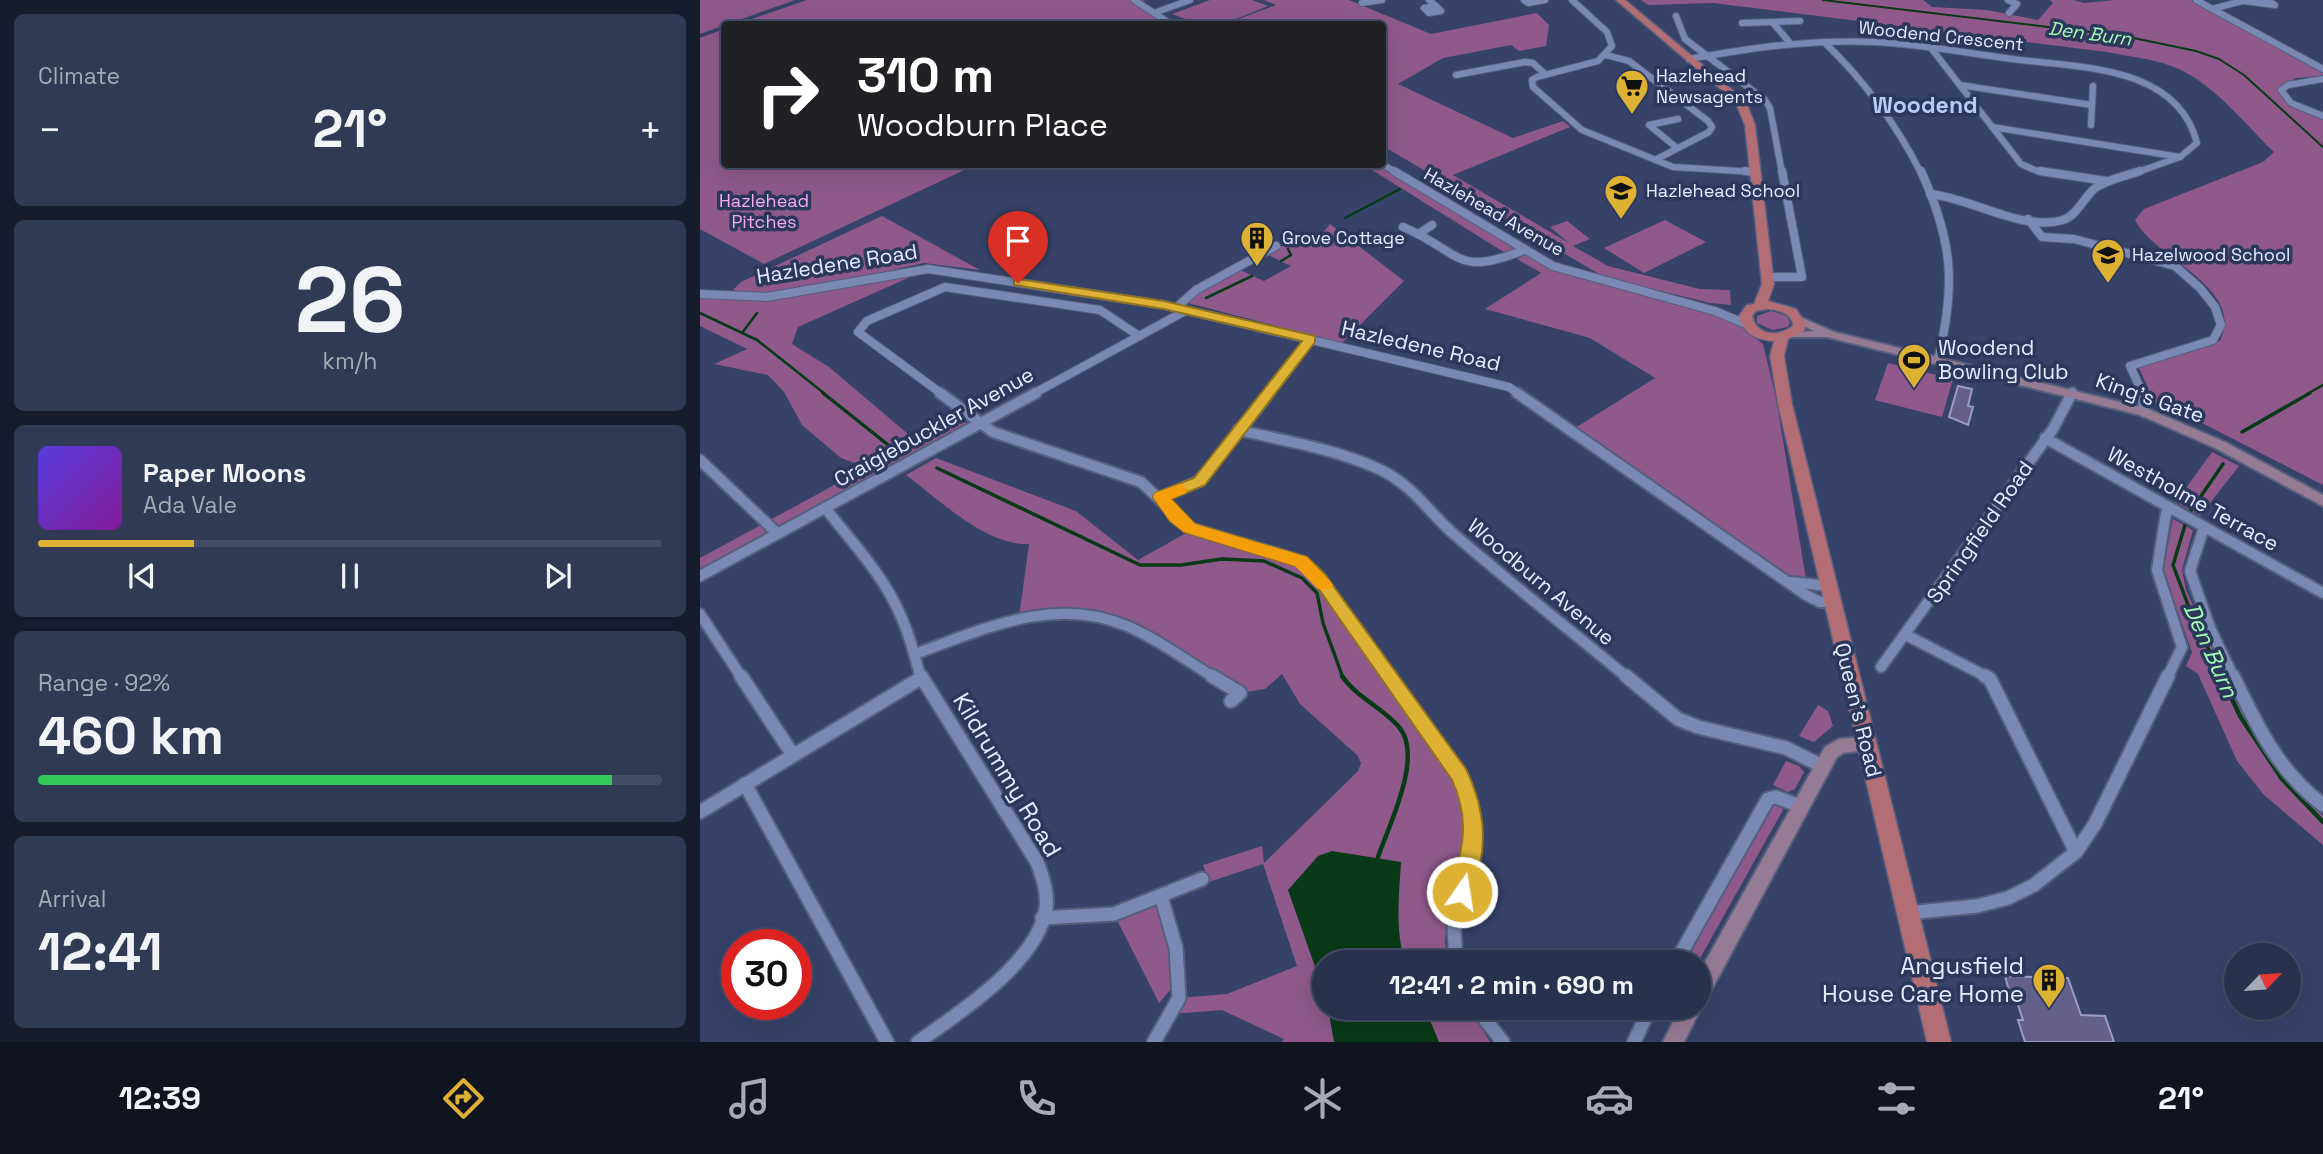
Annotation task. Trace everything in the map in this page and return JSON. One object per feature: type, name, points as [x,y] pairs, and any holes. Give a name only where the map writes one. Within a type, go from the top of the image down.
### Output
[{"type":"main road","points":[[1620,0],[1743,107],[1750,125],[1771,279],[1784,308],[1798,318],[1799,328],[1785,336],[1759,334]]},
{"type":"main road","points":[[1751,314],[1771,279]]},
{"type":"main road","points":[[1751,314],[1784,308]]},
{"type":"main road","points":[[1751,314],[1759,334],[1777,356],[1785,336]]},
{"type":"main road","name":"Queen's Road","points":[[1777,356],[1830,594],[1939,1042]]},
{"type":"street","points":[[1134,0],[1166,21]]},
{"type":"street","points":[[1154,13],[1190,0]]},
{"type":"street","points":[[1362,3],[1382,0]]},
{"type":"street","points":[[1524,0],[1528,3],[1545,0]]},
{"type":"street","points":[[1572,0],[1610,36],[1612,46],[1606,55],[1579,67],[1545,74],[1531,83],[1577,126],[1655,160],[1684,170],[1755,172]]},
{"type":"street","points":[[2008,0],[2017,4],[2009,13]]},
{"type":"street","points":[[2196,0],[2323,69]]},
{"type":"street","points":[[2212,9],[2245,0],[2275,5],[2266,0]]},
{"type":"street","points":[[1688,19],[1677,18],[1685,39],[1765,100],[1770,108],[1802,276],[1771,279]]},
{"type":"street","points":[[1742,23],[1800,21]]},
{"type":"street","points":[[1773,23],[1791,44]]},
{"type":"street","name":"Woodend Crescent","points":[[1689,59],[1791,44],[1878,42],[2108,73],[2151,86],[2176,102],[2192,124],[2197,143],[2180,157]]},
{"type":"street","points":[[1824,43],[1858,74],[1880,103],[1906,144],[1930,194],[1948,245],[1950,260],[1948,304],[1938,360]]},
{"type":"street","points":[[1931,48],[2021,164],[2028,168],[2108,181]]},
{"type":"street","points":[[1606,55],[1629,61],[1708,121],[1712,127],[1709,132],[1655,160]]},
{"type":"street","points":[[1456,75],[1524,62],[1532,63],[1545,74]]},
{"type":"street","points":[[2323,79],[2288,85],[2281,90],[2291,103],[2323,116]]},
{"type":"street","points":[[1960,85],[2092,105]]},
{"type":"street","points":[[2088,123],[2092,105],[2090,88]]},
{"type":"street","points":[[1677,148],[1649,125],[1678,119]]},
{"type":"street","points":[[1993,127],[2180,157]]},
{"type":"street","points":[[1930,194],[1949,195],[2028,219],[2051,222],[2067,219],[2091,190],[2108,181],[2180,157]]},
{"type":"street","name":"Hazlehead Avenue","points":[[1386,166],[1552,266],[1715,311],[1751,314]]},
{"type":"street","points":[[2028,219],[2042,237],[2074,239],[2175,266],[2200,288],[2215,307],[2221,325],[2213,340],[2130,366],[2147,404],[2144,412]]},
{"type":"street","points":[[1420,233],[1432,225]]},
{"type":"street","points":[[1403,227],[1436,241],[1458,261],[1466,264],[1486,265],[1524,250]]},
{"type":"street","name":"Craigiebuckler Avenue","points":[[700,576],[1139,336],[1181,310],[1196,290],[1276,246]]},
{"type":"street","name":"Hazledene Road","points":[[700,294],[766,297],[928,269],[1181,310],[1509,387],[1788,582],[1820,602],[1830,594]]},
{"type":"street","points":[[1139,336],[1100,310],[946,288],[938,288],[867,321],[861,327],[859,335],[993,432],[1141,482],[1161,497],[1176,517],[1190,528],[1301,561],[1318,577],[1460,775],[1468,795],[1475,834],[1454,929],[1455,950]]},
{"type":"street","name":"King's Gate","points":[[1798,318],[1830,334],[2144,412],[2220,445],[2323,501]]},
{"type":"street","name":"King's Gate","points":[[1785,336],[1830,334]]},
{"type":"street","points":[[1161,497],[1200,481],[1311,339]]},
{"type":"street","name":"Springfield Road","points":[[1881,667],[1908,636],[2045,438],[2069,401],[2071,392]]},
{"type":"street","name":"Woodburn Avenue","points":[[1238,430],[1335,453],[1380,470],[1417,495],[1453,534],[1678,719],[1698,727],[1786,748],[1822,766]]},
{"type":"street","name":"Westholme Terrace","points":[[2045,438],[2323,593]]},
{"type":"street","points":[[700,460],[777,533]]},
{"type":"street","name":"Kildrummy Road","points":[[824,508],[865,557],[886,589],[903,620],[921,678],[1037,862],[1046,889],[1042,918],[1019,960],[987,991],[918,1042]]},
{"type":"street","points":[[1908,913],[1977,906],[2008,898],[2034,885],[2076,852],[2095,824],[2182,648],[2157,570],[2166,513],[2173,509]]},
{"type":"street","points":[[2202,525],[2190,571],[2210,628],[2265,742],[2306,792],[2323,804]]},
{"type":"street","points":[[915,654],[1019,617],[1043,613],[1087,614],[1128,626],[1240,693],[1231,702]]},
{"type":"street","points":[[700,614],[793,755]]},
{"type":"street","points":[[1908,636],[1990,679],[2076,852]]},
{"type":"street","points":[[700,812],[921,678]]},
{"type":"street","points":[[1711,971],[1831,752],[1839,746],[1867,744]]},
{"type":"street","points":[[745,784],[887,1042]]},
{"type":"street","points":[[1683,950],[1768,799],[1776,797],[1800,806]]},
{"type":"street","points":[[1042,918],[1114,914],[1202,878]]},
{"type":"street","points":[[1154,1042],[1179,998],[1176,948],[1161,896]]},
{"type":"street","points":[[1486,1020],[1503,1042]]},
{"type":"street","points":[[1634,1042],[1644,1020]]},
{"type":"street","points":[[1673,1042],[1685,1020]]},
{"type":"green space","points":[[700,0],[795,0],[736,21],[721,21],[721,26],[700,34]]},
{"type":"green space","points":[[807,0],[1143,0],[1161,21],[746,21]]},
{"type":"green space","points":[[1210,0],[1252,0],[1268,6],[1231,21],[1192,21],[1172,14]]},
{"type":"green space","points":[[1264,0],[1349,0],[1431,34],[1537,13],[1549,25],[1546,46],[1519,51],[1511,45],[1443,58],[1398,84],[1513,138],[1563,121],[1570,127],[1453,175],[1569,243],[1550,227],[1567,221],[1590,239],[1573,246],[1608,266],[1700,289],[1730,290],[1731,305],[1710,303],[1604,277],[1386,148],[1386,21],[1233,21],[1276,5]]},
{"type":"green space","points":[[1641,0],[1923,0],[1932,7],[1987,10],[2038,20],[2053,3],[2050,0],[2074,0],[2084,3],[2114,0],[2191,0],[2323,72],[2323,76],[2296,78],[2278,88],[2280,94],[2290,103],[2323,117],[2323,485],[2194,419],[2155,403],[2138,366],[2220,341],[2225,322],[2220,305],[2210,289],[2160,248],[2135,220],[2144,209],[2263,162],[2274,152],[2230,107],[2194,77],[2172,66],[2107,52],[1713,3],[1648,5]]},
{"type":"green space","name":"Hazlehead Pitches","points":[[721,30],[721,168],[969,168],[764,264],[700,229],[700,38]]},
{"type":"green space","points":[[1369,168],[1384,168],[1517,248],[1507,254]]},
{"type":"green space","points":[[882,216],[980,270],[924,263],[811,288],[764,295],[733,290],[741,282]]},
{"type":"green space","points":[[1665,220],[1706,242],[1644,273],[1604,248]]},
{"type":"green space","points":[[1330,224],[1404,281],[1342,343],[1184,302],[1238,269],[1264,281],[1291,266],[1264,253],[1316,237]]},
{"type":"green space","points":[[1526,254],[1555,270],[1573,276],[1727,316],[1763,344],[1776,398],[1806,579],[1785,575],[1575,428],[1655,378],[1590,338],[1485,309],[1541,273],[1517,259]]},
{"type":"green space","points":[[928,269],[798,327],[792,344],[829,367],[915,440],[958,416],[972,428],[700,576],[700,558],[862,470],[854,463],[841,458],[802,425],[784,392],[768,375],[714,364],[747,349],[700,326],[700,294],[767,297]]},
{"type":"green space","points":[[1771,311],[1787,316],[1790,323],[1788,327],[1772,330],[1757,323],[1757,316]]},
{"type":"green space","name":"Woodend Bowling Club","points":[[1888,363],[1953,379],[1942,417],[1875,400]]},
{"type":"green space","points":[[2212,452],[2239,466],[2200,516],[2176,502]]},
{"type":"green space","points":[[936,458],[1076,511],[1138,560],[1188,532],[1289,562],[1304,569],[1454,778],[1464,800],[1468,838],[1449,910],[1446,950],[1312,950],[1312,1020],[1477,1020],[1490,1042],[1282,1042],[1284,1039],[1222,1010],[1171,1014],[1179,998],[1227,994],[1297,966],[1263,864],[1209,882],[1203,865],[1262,846],[1264,863],[1358,771],[1361,763],[1357,755],[1300,704],[1282,674],[1265,689],[1240,693],[1108,619],[1019,617],[1029,544],[1013,543],[980,530],[906,475]]},
{"type":"green space","points":[[2173,519],[2193,530],[2182,570],[2186,590],[2214,651],[2259,739],[2299,792],[2323,816],[2323,845],[2264,795],[2237,761],[2198,674],[2186,666],[2192,652],[2163,570]]},
{"type":"green space","points":[[1818,705],[1828,711],[1833,726],[1814,742],[1799,736]]},
{"type":"green space","points":[[1786,761],[1799,766],[1804,772],[1795,789],[1788,792],[1773,785]]},
{"type":"green space","points":[[1779,804],[1783,810],[1705,950],[1692,950],[1774,805]]},
{"type":"green space","points":[[1161,896],[1179,980],[1159,1003],[1114,914]]},
{"type":"shaded area","points":[[1332,851],[1401,862],[1399,925],[1402,950],[1312,950],[1312,958],[1288,890],[1318,856]]},
{"type":"shaded area","points":[[1330,1020],[1430,1020],[1439,1042],[1334,1042]]},
{"type":"building","name":"Woodend Bowling Club","points":[[1958,386],[1972,389],[1968,406],[1973,407],[1968,425],[1949,417]]},
{"type":"building","name":"Angusfield House Care Home","points":[[2005,976],[2068,978],[2081,1015],[2105,1016],[2114,1042],[2025,1042],[2018,1020],[2023,1020],[2016,999],[2011,998]]},
{"type":"waterway","name":"Den Burn","points":[[1823,0],[2124,36],[2196,51],[2219,59],[2244,75],[2323,147]]},
{"type":"waterway","points":[[1345,218],[1400,189]]},
{"type":"waterway","points":[[1281,261],[1291,255],[1288,249]]},
{"type":"waterway","points":[[1206,298],[1252,276]]},
{"type":"waterway","points":[[700,313],[742,333]]},
{"type":"waterway","points":[[742,333],[757,313]]},
{"type":"waterway","points":[[742,333],[757,340],[825,394]]},
{"type":"waterway","name":"Den Burn","points":[[2307,394],[2323,385]]},
{"type":"waterway","points":[[823,393],[892,448]]},
{"type":"waterway","name":"Den Burn","points":[[2242,432],[2310,393]]},
{"type":"waterway","name":"Den Burn","points":[[2222,678],[2188,605],[2173,565],[2188,515],[2223,464]]},
{"type":"waterway","points":[[937,468],[1140,565],[1181,565],[1222,559],[1264,561],[1302,578],[1317,593],[1323,623],[1342,677]]},
{"type":"waterway","name":"Den Burn","points":[[2221,676],[2240,716],[2282,779],[2323,822]]},
{"type":"waterway","points":[[1342,677],[1393,720],[1406,740],[1408,755],[1402,791],[1378,857]]},
{"type":"slow traffic","points":[[1180,490],[1161,497],[1176,517],[1190,528],[1301,561],[1324,585]]},
{"type":"place","name":"Hazlehead Newsagents","points":[[1632,116]]},
{"type":"place","name":"Hazlehead School","points":[[1621,221]]},
{"type":"place","name":"Grove Cottage","points":[[1257,268]]},
{"type":"place","name":"Hazelwood School","points":[[2108,285]]},
{"type":"place","name":"Woodend Bowling Club","points":[[1914,390]]},
{"type":"place","name":"Angusfield House Care Home","points":[[2049,1010]]},
{"type":"district","name":"Woodend","points":[[1925,105]]},
{"type":"route","points":[[1018,283],[1164,305],[1311,339],[1200,481],[1161,497],[1176,517],[1190,528],[1301,561],[1318,577],[1460,775],[1468,795],[1475,834],[1462,892]]}]
